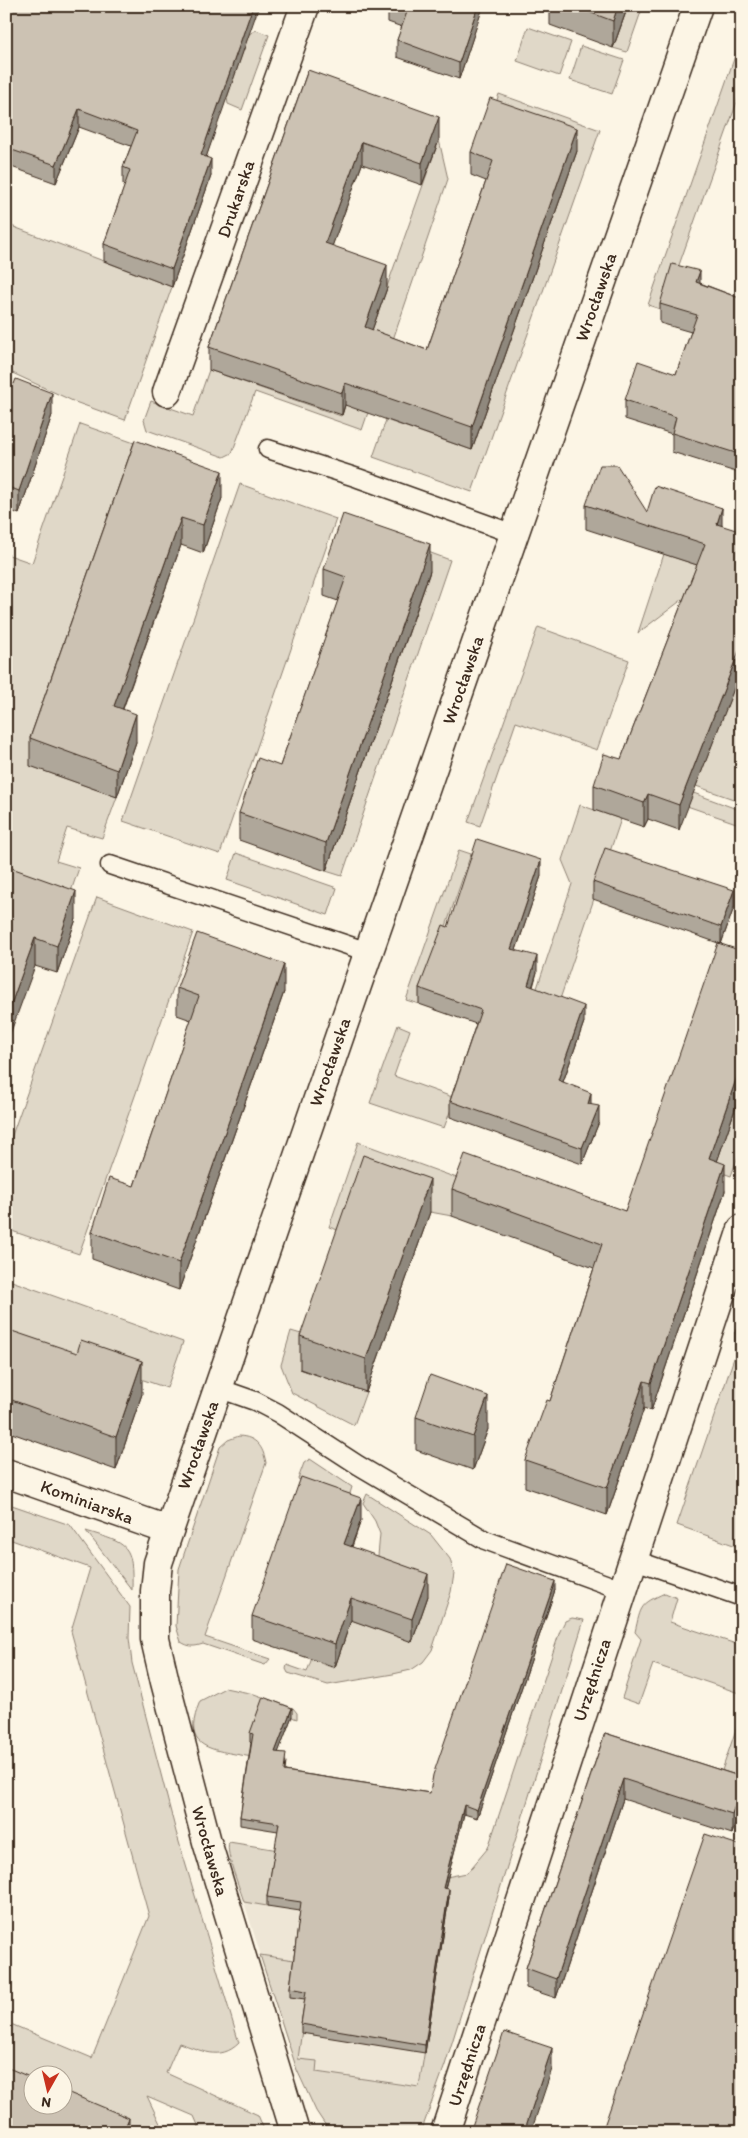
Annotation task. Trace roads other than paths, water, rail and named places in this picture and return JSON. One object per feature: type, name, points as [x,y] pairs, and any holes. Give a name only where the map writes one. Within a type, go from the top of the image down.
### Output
[{"type":"street","name":"Drukarska","points":[[167,392],[305,6]]},
{"type":"street","name":"Wrocławska","points":[[295,2132],[207,1842],[155,1639],[155,1591],[158,1564],[168,1530],[368,952],[698,6]]},
{"type":"street","name":"Urzędnicza","points":[[445,2132],[632,1558],[742,1228]]},
{"type":"street","name":"Kominiarska","points":[[6,1473],[168,1530]]},
{"type":"lane","points":[[268,450],[358,478],[514,534]]},
{"type":"lane","points":[[110,865],[368,952]]},
{"type":"lane","points":[[218,1388],[256,1401],[278,1413],[358,1466],[485,1540],[622,1590]]},
{"type":"lane","points":[[632,1558],[742,1597]]}]
